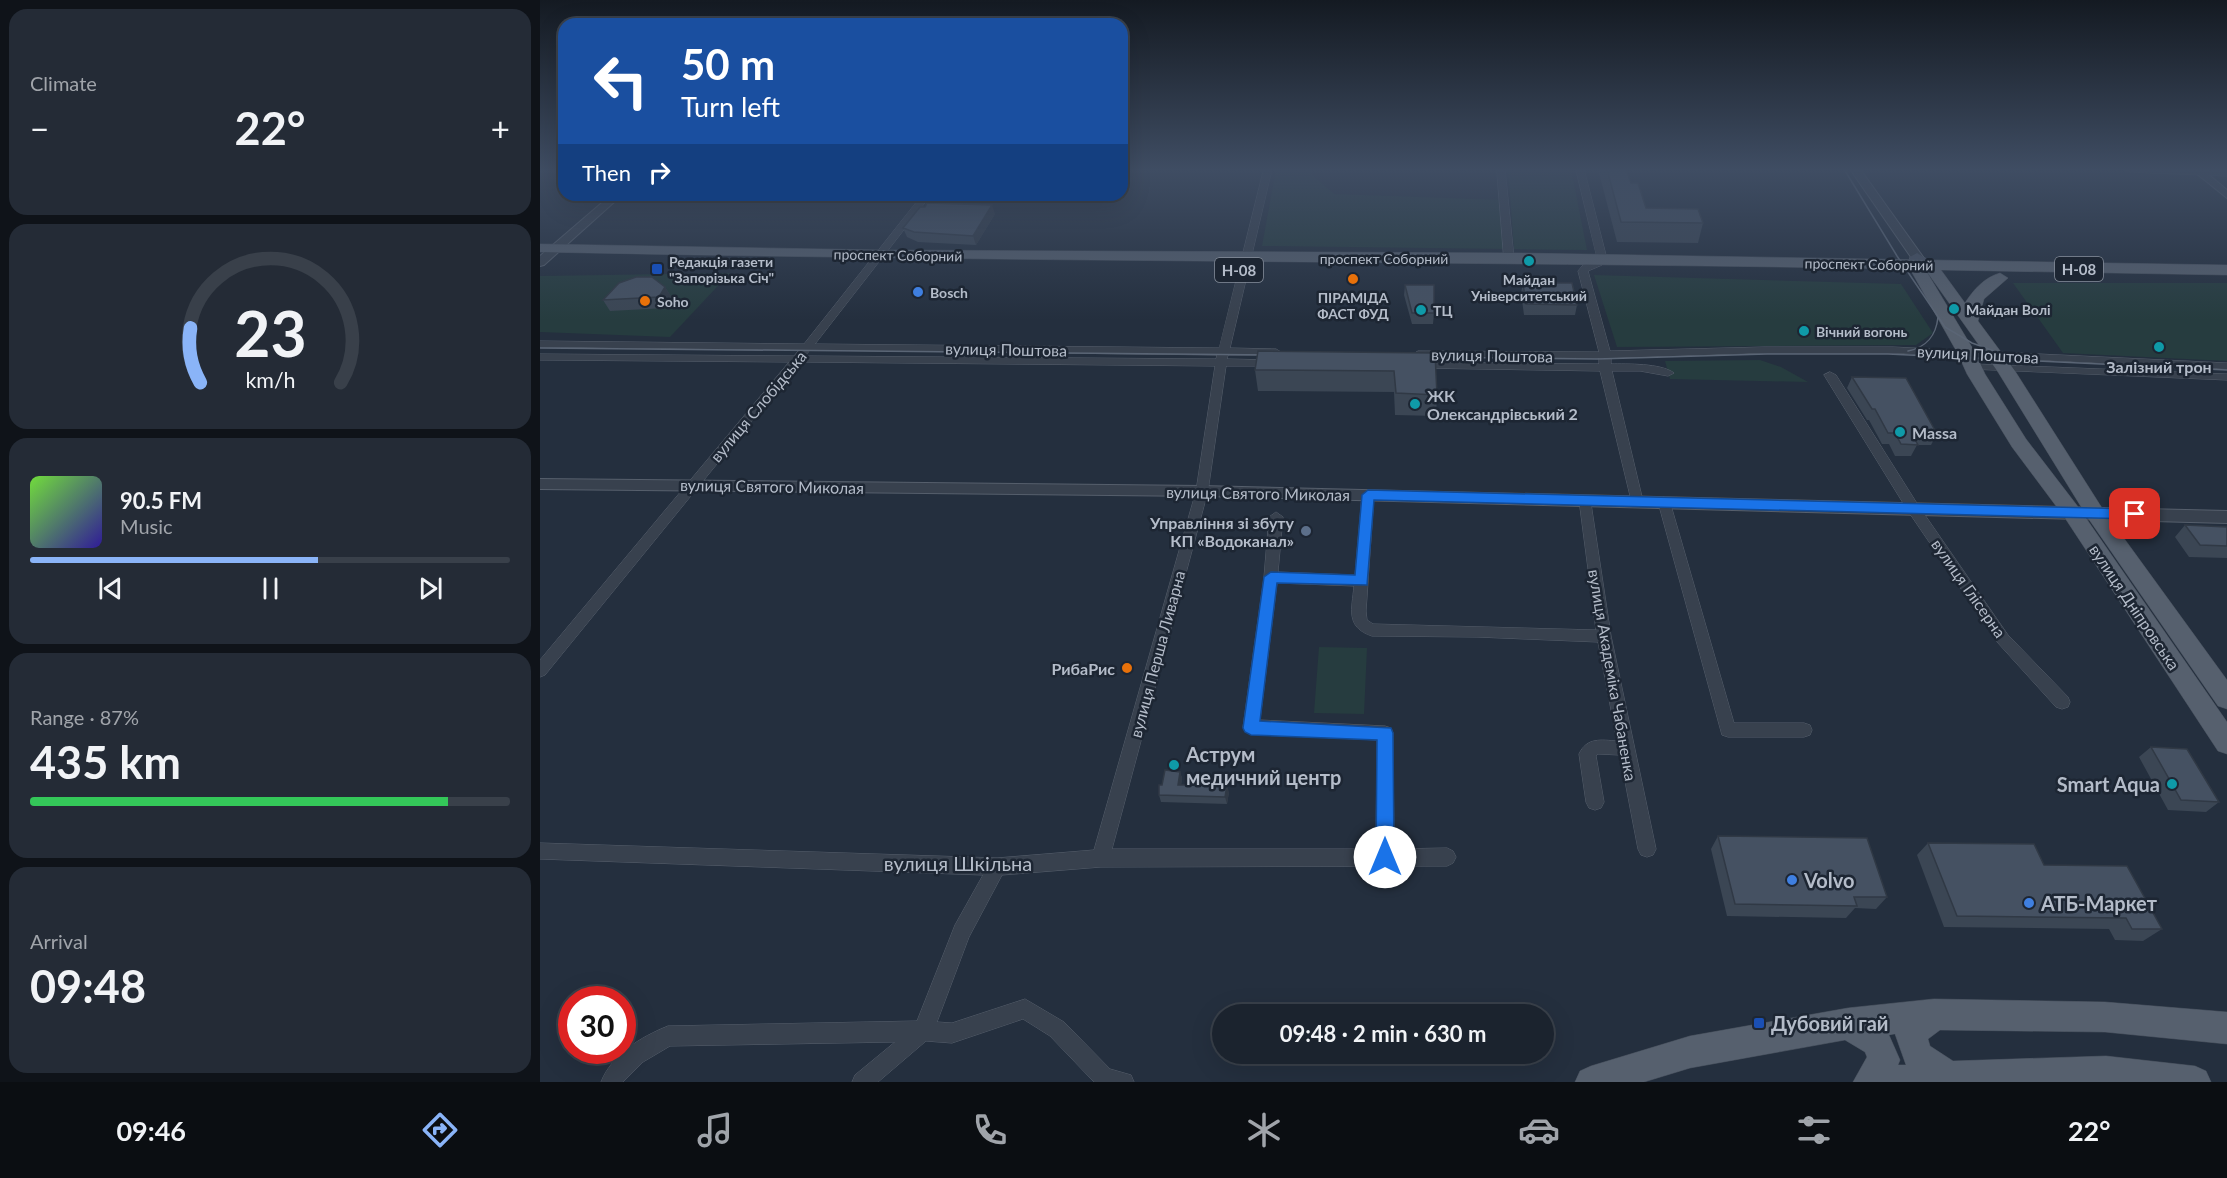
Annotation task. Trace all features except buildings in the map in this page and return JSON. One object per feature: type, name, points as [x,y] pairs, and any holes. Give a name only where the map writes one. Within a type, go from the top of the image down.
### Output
[{"type":"main road","name":"проспект Соборний","points":[[547,248],[877,260]]},
{"type":"main road","name":"проспект Соборний","points":[[1245,264],[1509,258],[1602,259],[1925,268],[2000,278],[2227,278]]},
{"type":"main road","name":"проспект Соборний","points":[[540,262],[877,260],[1583,271],[1925,268],[2227,270]]},
{"type":"main road","name":"вулиця Дніпровська","points":[[1925,268],[1970,322],[2095,513],[2227,699]]},
{"type":"main road","name":"вулиця Дніпровська","points":[[1925,268],[1976,374],[2019,443],[2072,513],[2227,742]]},
{"type":"main road","points":[[1970,322],[1970,307],[1987,287],[2000,278]]},
{"type":"main road","points":[[1934,1014],[1911,1034],[1918,1056],[1949,1077]]},
{"type":"main road","points":[[1591,1082],[1690,1052],[1848,1024],[1934,1014],[2105,1017],[2227,1028]]},
{"type":"main road","points":[[1848,1024],[1876,1041],[1884,1060],[1869,1082]]},
{"type":"main road","points":[[1890,1082],[1949,1077],[2106,1072],[2195,1082]]},
{"type":"street","points":[[540,262],[547,248],[585,219]]},
{"type":"street","name":"вулиця Слобідська","points":[[540,671],[795,360],[808,348],[908,219]]},
{"type":"street","name":"вулиця Перша Ливарна","points":[[1101,858],[1202,491],[1224,357],[1256,219]]},
{"type":"street","points":[[1506,219],[1509,258]]},
{"type":"street","points":[[1592,219],[1602,259],[1583,271],[1637,501]]},
{"type":"street","name":"вулиця Дніпровська","points":[[1891,219],[1925,268]]},
{"type":"street","name":"вулиця Поштова","points":[[540,344],[1283,358]]},
{"type":"street","name":"вулиця Поштова","points":[[1402,359],[1605,361],[1764,350],[1893,350],[1970,360],[2227,377]]},
{"type":"street","name":"вулиця Поштова","points":[[540,357],[795,360],[1224,357]]},
{"type":"street","points":[[1605,361],[1668,373]]},
{"type":"street","name":"вулиця Поштова","points":[[1998,362],[2227,366]]},
{"type":"street","name":"вулиця Глісерна","points":[[1830,375],[1913,508],[2003,639],[2062,702]]},
{"type":"street","name":"вулиця Святого Миколая","points":[[540,484],[1202,491],[2227,517]]},
{"type":"street","points":[[1368,495],[1359,622],[1363,627],[1371,630],[1604,636]]},
{"type":"street","name":"вулиця Академіка Чабаненка","points":[[1585,500],[1604,636],[1647,849]]},
{"type":"street","points":[[1664,502],[1728,730],[1804,730]]},
{"type":"street","points":[[1276,517],[1271,577],[1251,728],[1385,733],[1385,857]]},
{"type":"street","points":[[1271,577],[1362,581]]},
{"type":"street","points":[[1595,802],[1587,754],[1594,747],[1625,748]]},
{"type":"street","name":"вулиця Шкільна","points":[[540,851],[997,867],[1101,858],[1447,857]]},
{"type":"street","points":[[862,1082],[923,1031],[962,932],[997,867]]},
{"type":"street","points":[[611,1082],[618,1070],[646,1048],[668,1036],[923,1031],[952,1033],[1025,1009],[1057,1029],[1106,1078],[1124,1082]]},
{"type":"green space","points":[[1267,219],[1505,219],[1508,249],[1262,246]]},
{"type":"green space","points":[[1512,219],[1581,219],[1587,250],[1514,249]]},
{"type":"green space","points":[[730,273],[670,337],[540,332],[540,276]]},
{"type":"green space","points":[[1594,275],[1901,284],[1933,333],[1916,345],[1617,347]]},
{"type":"green space","points":[[2013,283],[2227,283],[2227,361],[2063,353]]},
{"type":"green space","points":[[1760,360],[1781,367],[1808,382],[1670,379],[1665,361]]},
{"type":"green space","points":[[1319,647],[1367,648],[1364,714],[1314,713]]},
{"type":"tram line","points":[[1875,219],[1945,327],[1972,343],[2008,356]]},
{"type":"tram line","points":[[1908,351],[1920,347],[1929,340],[1935,330],[1938,317]]},
{"type":"tram line","points":[[540,348],[1275,355]]},
{"type":"tram line","points":[[1419,357],[1597,359],[1767,354],[1888,354],[2227,370]]},
{"type":"place","name":"Майдан Університетський","points":[[1529,261]]},
{"type":"place","name":"Редакція газети \"Запорізька Січ\"","points":[[657,269]]},
{"type":"place","name":"ПІРАМІДА ФАСТ ФУД","points":[[1353,279]]},
{"type":"place","name":"Bosch","points":[[918,292]]},
{"type":"place","name":"Soho","points":[[645,301]]},
{"type":"place","name":"Майдан Волі","points":[[1954,309]]},
{"type":"place","name":"ТЦ","points":[[1421,310]]},
{"type":"place","name":"Вічний вогонь","points":[[1804,331]]},
{"type":"place","name":"Залізний трон","points":[[2159,347]]},
{"type":"place","name":"ЖК Олександрівський 2","points":[[1415,404]]},
{"type":"place","name":"Massa","points":[[1900,432]]},
{"type":"place","name":"Управлiння зi збуту КП «Водоканал»","points":[[1306,531]]},
{"type":"place","name":"РибаРис","points":[[1127,668]]},
{"type":"place","name":"Аструм медичний центр","points":[[1174,765]]},
{"type":"place","name":"Smart Aqua","points":[[2172,784]]},
{"type":"place","name":"Volvo","points":[[1792,880]]},
{"type":"place","name":"АТБ-Маркет","points":[[2029,903]]},
{"type":"place","name":"Дубовий гай","points":[[1759,1023]]},
{"type":"route","points":[[1385,857],[1385,733],[1251,728],[1271,577],[1362,581],[1368,495],[2135,514]]}]
